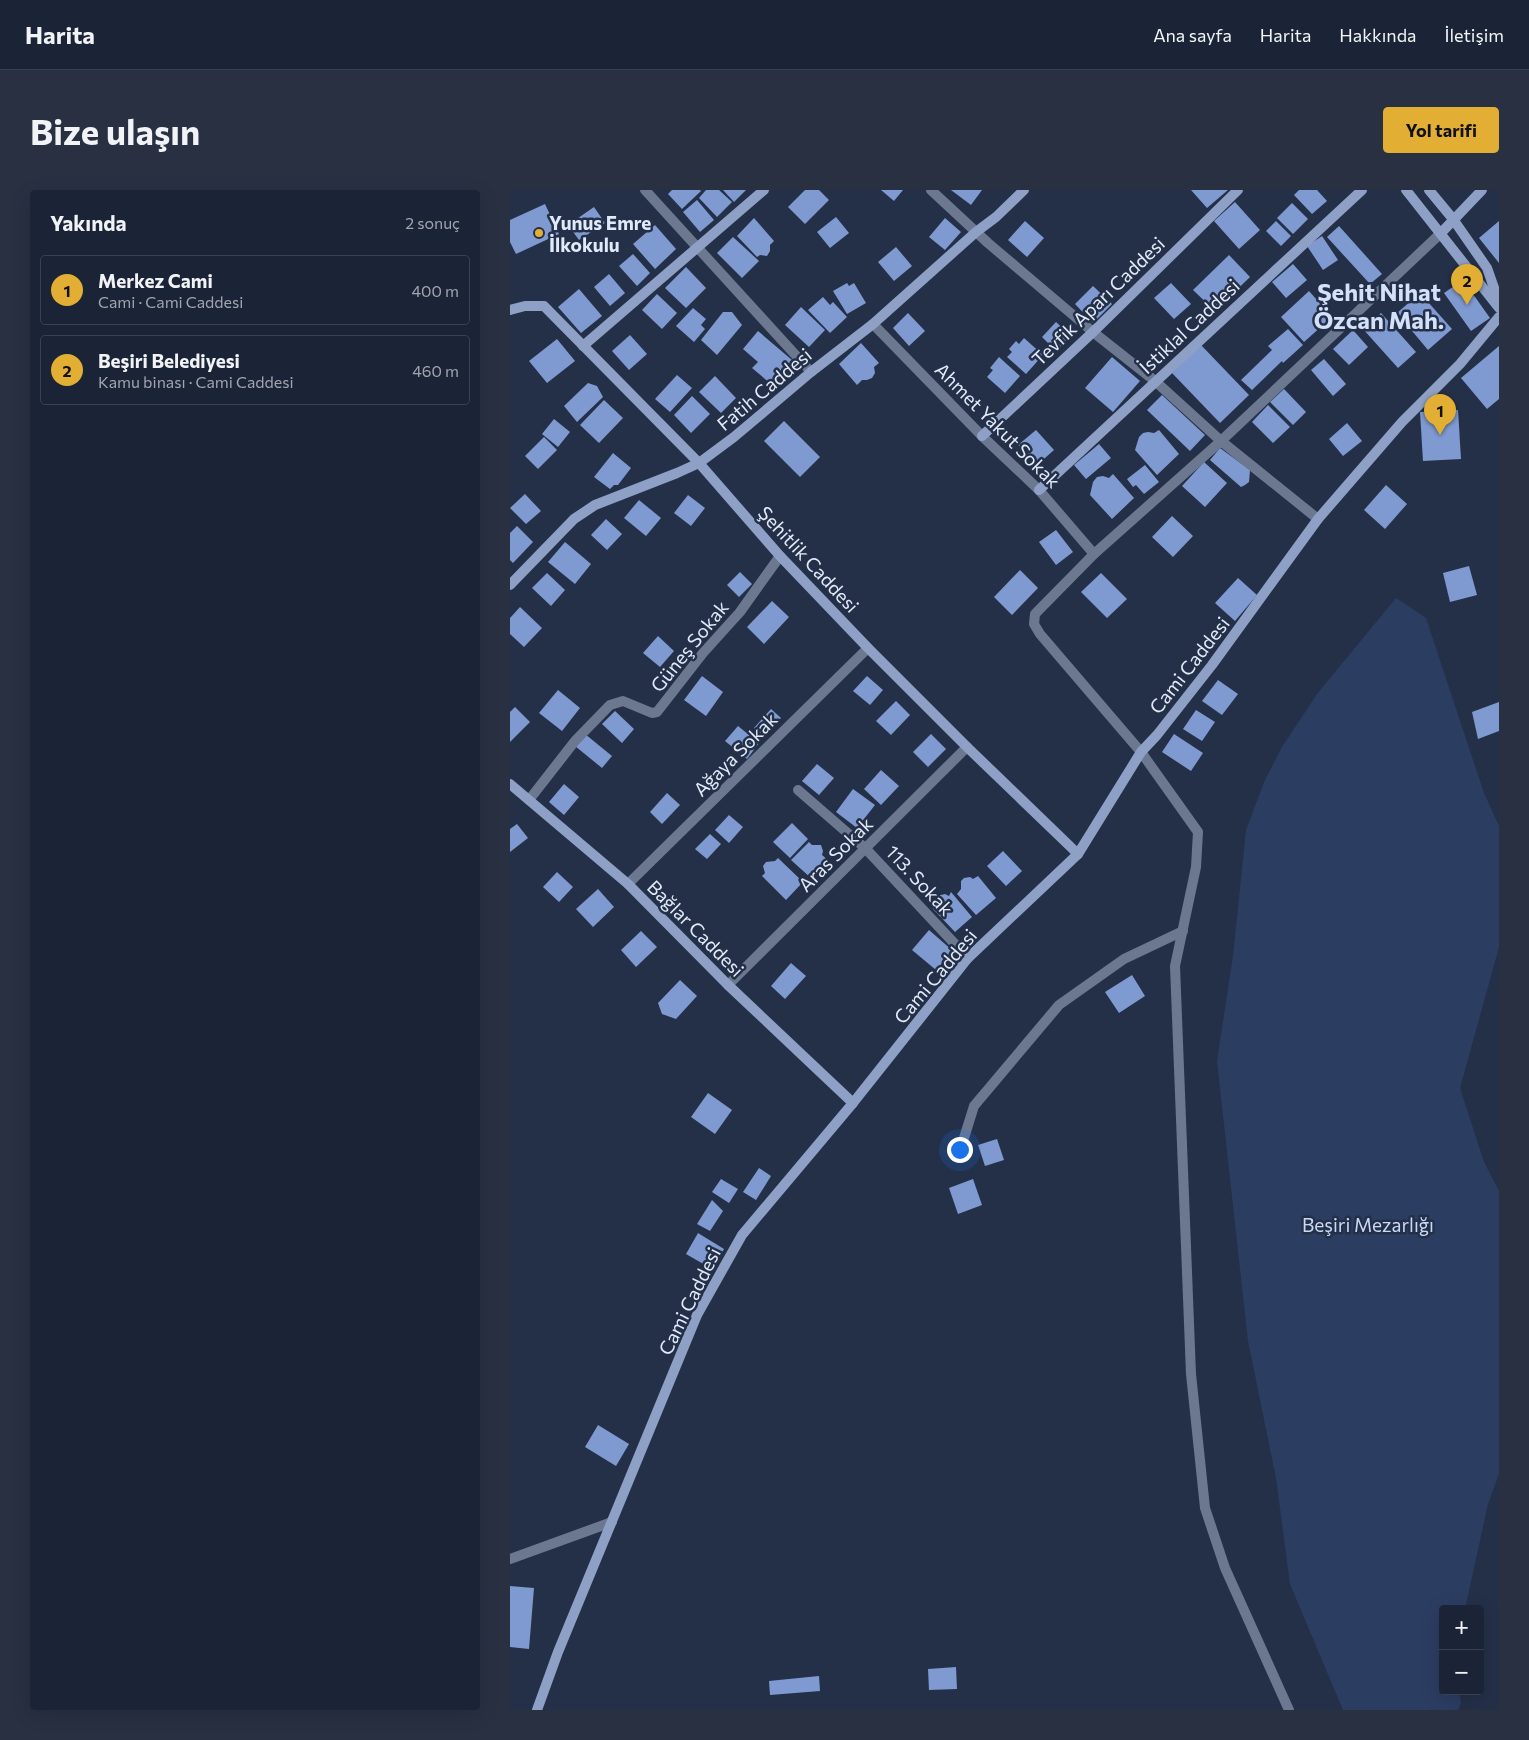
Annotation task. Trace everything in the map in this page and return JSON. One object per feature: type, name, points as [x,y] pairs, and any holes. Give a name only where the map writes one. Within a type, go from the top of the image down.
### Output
[{"type":"street","points":[[645,190],[810,372]]},
{"type":"street","points":[[583,346],[764,190]]},
{"type":"street","points":[[931,190],[976,232],[1092,332],[1155,381],[1222,441],[1318,519]]},
{"type":"street","name":"Fatih Caddesi","points":[[510,585],[574,519],[595,505],[699,463],[734,437],[810,372],[873,324],[976,232],[996,217],[1024,190]]},
{"type":"street","name":"Tevfik Aparı Caddesi","points":[[982,436],[1238,190]]},
{"type":"street","name":"İstiklal Caddesi","points":[[1039,490],[1362,190]]},
{"type":"street","points":[[1406,190],[1499,308]]},
{"type":"street","points":[[1429,190],[1453,219],[1487,268],[1499,302]]},
{"type":"street","points":[[1290,1710],[1224,1568],[1206,1508],[1191,1374],[1176,966],[1196,867],[1198,832],[1141,752],[1040,634],[1034,624],[1035,614],[1094,554],[1222,441],[1441,234],[1482,190]]},
{"type":"street","name":"Şehitlik Caddesi","points":[[510,310],[525,306],[544,306],[699,463],[780,556],[868,648],[966,747],[1078,854]]},
{"type":"street","name":"Cami Caddesi","points":[[537,1710],[558,1652],[697,1315],[742,1235],[853,1103],[968,958],[1078,854],[1141,752],[1157,735],[1212,665],[1318,519],[1402,422],[1460,364],[1499,317]]},
{"type":"street","name":"Ahmet Yakut Sokak","points":[[873,324],[982,436],[1039,490],[1094,554]]},
{"type":"street","name":"Güneş Sokak","points":[[528,800],[575,741],[610,705],[623,701],[652,713],[657,712],[703,653],[740,612],[780,556]]},
{"type":"street","name":"Ağaya Sokak","points":[[628,884],[868,648]]},
{"type":"street","name":"Aras Sokak","points":[[728,985],[966,747]]},
{"type":"street","name":"Bağlar Caddesi","points":[[510,784],[628,884],[728,985],[853,1103]]},
{"type":"street","name":"113. Sokak","points":[[798,790],[866,848],[968,958]]},
{"type":"street","points":[[959,1154],[974,1106],[1059,1005],[1124,958],[1183,931]]},
{"type":"street","points":[[510,1559],[612,1522]]},
{"type":"green space","name":"Beşiri Mezarlığı","points":[[1396,598],[1426,618],[1484,793],[1499,826],[1499,947],[1460,1088],[1484,1162],[1499,1191],[1499,1474],[1488,1504],[1466,1605],[1439,1605],[1439,1695],[1460,1695],[1461,1703],[1458,1710],[1343,1710],[1290,1584],[1276,1478],[1248,1341],[1217,1061],[1233,956],[1246,830],[1265,780],[1282,747],[1317,694]]},
{"type":"building","points":[[672,190],[701,191],[682,209],[668,194]]},
{"type":"building","points":[[706,190],[719,190],[732,202],[717,217],[699,198]]},
{"type":"building","points":[[723,190],[746,190],[734,202]]},
{"type":"building","points":[[805,190],[819,190],[829,200],[805,224],[788,207]]},
{"type":"building","points":[[881,190],[903,190],[894,201]]},
{"type":"building","points":[[951,190],[982,190],[971,205]]},
{"type":"building","points":[[1191,190],[1228,190],[1207,208]]},
{"type":"building","points":[[1299,190],[1317,190],[1327,201],[1312,214],[1294,195]]},
{"type":"building","points":[[697,200],[714,220],[700,232],[683,212]]},
{"type":"building","points":[[1235,202],[1260,230],[1239,249],[1214,221]]},
{"type":"building","points":[[1292,203],[1308,219],[1293,234],[1277,218]]},
{"type":"building","points":[[545,204],[559,234],[516,254],[510,242],[510,220]]},
{"type":"building","points":[[594,207],[605,223],[579,240],[568,225]]},
{"type":"building","points":[[836,217],[849,233],[830,248],[817,232]]},
{"type":"building","points":[[754,218],[774,241],[770,245],[770,251],[767,256],[760,255],[757,257],[737,236]]},
{"type":"building","points":[[945,218],[961,232],[945,250],[929,237]]},
{"type":"building","points":[[1025,221],[1044,238],[1027,257],[1008,240]]},
{"type":"building","points":[[1276,221],[1291,236],[1281,246],[1266,231]]},
{"type":"building","points":[[1499,221],[1499,263],[1479,238]]},
{"type":"building","points":[[655,225],[676,249],[655,269],[633,244]]},
{"type":"building","points":[[1339,226],[1382,274],[1370,284],[1327,237]]},
{"type":"building","points":[[1322,236],[1338,260],[1323,270],[1307,246]]},
{"type":"building","points":[[733,237],[759,261],[742,278],[717,253]]},
{"type":"building","points":[[896,247],[912,266],[894,281],[878,262]]},
{"type":"building","points":[[633,254],[650,273],[637,286],[619,266]]},
{"type":"building","points":[[1229,255],[1250,277],[1215,311],[1193,290]]},
{"type":"building","points":[[1293,264],[1307,280],[1286,298],[1272,282]]},
{"type":"building","points":[[686,267],[706,288],[686,308],[665,288]]},
{"type":"building","points":[[609,274],[625,293],[610,306],[594,287]]},
{"type":"building","points":[[1463,280],[1490,318],[1471,331],[1444,293]]},
{"type":"building","points":[[847,283],[849,286],[854,283],[866,303],[847,314],[833,291]]},
{"type":"building","points":[[1171,283],[1191,304],[1174,319],[1154,298]]},
{"type":"building","points":[[1093,286],[1112,304],[1093,323],[1075,304]]},
{"type":"building","points":[[579,289],[602,316],[581,333],[558,307]]},
{"type":"building","points":[[1309,291],[1332,317],[1304,342],[1281,317]]},
{"type":"building","points":[[1420,293],[1452,329],[1428,350],[1397,313]]},
{"type":"building","points":[[657,294],[677,313],[662,329],[642,310]]},
{"type":"building","points":[[823,297],[830,305],[833,302],[847,317],[830,333],[808,310]]},
{"type":"building","points":[[801,307],[825,330],[809,347],[785,325]]},
{"type":"building","points":[[693,308],[706,319],[701,325],[705,329],[694,342],[676,326]]},
{"type":"building","points":[[723,312],[732,312],[742,325],[717,355],[701,340]]},
{"type":"building","points":[[908,313],[925,331],[909,346],[893,328]]},
{"type":"building","points":[[1381,313],[1416,352],[1398,368],[1363,329]]},
{"type":"building","points":[[1056,322],[1071,336],[1056,351],[1042,337]]},
{"type":"building","points":[[1288,329],[1303,345],[1283,363],[1282,361],[1252,390],[1241,380],[1272,350],[1268,346]]},
{"type":"building","points":[[1353,330],[1368,347],[1349,365],[1333,349]]},
{"type":"building","points":[[758,331],[792,360],[771,384],[752,368],[758,362],[743,349]]},
{"type":"building","points":[[630,335],[647,354],[629,370],[612,351]]},
{"type":"building","points":[[1024,338],[1043,355],[1026,374],[1007,357],[1012,352],[1009,349],[1016,341],[1019,344]]},
{"type":"building","points":[[557,339],[575,361],[547,383],[529,361]]},
{"type":"building","points":[[861,343],[879,363],[874,367],[875,373],[872,378],[862,380],[857,385],[839,364]]},
{"type":"building","points":[[1201,345],[1249,395],[1220,423],[1172,373]]},
{"type":"building","points":[[1499,346],[1499,399],[1487,409],[1461,378]]},
{"type":"building","points":[[999,357],[1020,376],[1005,393],[987,377],[993,370],[990,368]]},
{"type":"building","points":[[1112,357],[1140,381],[1113,412],[1085,388]]},
{"type":"building","points":[[1324,359],[1346,384],[1333,396],[1311,370]]},
{"type":"building","points":[[677,375],[692,388],[670,412],[655,399]]},
{"type":"building","points":[[715,376],[736,398],[721,413],[699,392]]},
{"type":"building","points":[[588,383],[597,386],[603,397],[577,422],[564,406]]},
{"type":"building","points":[[1284,389],[1306,412],[1293,425],[1270,402]]},
{"type":"building","points":[[1162,395],[1205,435],[1190,451],[1147,410]]},
{"type":"building","points":[[692,396],[710,414],[691,433],[674,415]]},
{"type":"building","points":[[604,400],[623,418],[599,443],[580,425]]},
{"type":"building","points":[[1268,405],[1290,427],[1273,443],[1252,422]]},
{"type":"building","points":[[1458,410],[1461,459],[1423,461],[1420,412]]},
{"type":"building","points":[[554,419],[570,432],[558,447],[542,434]]},
{"type":"building","points":[[784,421],[820,457],[800,477],[764,441]]},
{"type":"building","points":[[1347,423],[1362,441],[1343,456],[1329,439]]},
{"type":"building","points":[[1036,430],[1054,450],[1036,466],[1018,445]]},
{"type":"building","points":[[1159,430],[1179,454],[1157,475],[1135,450],[1139,437],[1143,433],[1154,433]]},
{"type":"building","points":[[544,437],[557,450],[538,469],[525,456]]},
{"type":"building","points":[[1099,444],[1111,458],[1086,479],[1074,465]]},
{"type":"building","points":[[1220,448],[1250,470],[1249,482],[1241,487],[1210,460]]},
{"type":"building","points":[[613,453],[631,468],[618,485],[614,485],[610,489],[594,477]]},
{"type":"building","points":[[1204,462],[1227,483],[1205,507],[1182,486]]},
{"type":"building","points":[[1145,465],[1159,482],[1144,494],[1136,485],[1133,487],[1127,479]]},
{"type":"building","points":[[1113,474],[1134,498],[1112,519],[1090,495],[1093,482],[1097,477],[1109,478]]},
{"type":"building","points":[[1386,485],[1407,504],[1385,529],[1364,510]]},
{"type":"building","points":[[525,494],[541,511],[526,524],[510,508]]},
{"type":"building","points":[[688,495],[705,508],[691,526],[674,513]]},
{"type":"building","points":[[639,500],[661,518],[646,536],[624,518]]},
{"type":"building","points":[[1172,516],[1193,536],[1173,557],[1152,537]]},
{"type":"building","points":[[606,519],[622,534],[607,550],[591,535]]},
{"type":"building","points":[[517,526],[533,542],[513,563],[510,560],[510,533]]},
{"type":"building","points":[[1056,530],[1073,552],[1056,565],[1039,542]]},
{"type":"building","points":[[565,542],[591,564],[575,584],[548,562]]},
{"type":"building","points":[[1469,566],[1477,595],[1450,602],[1443,573]]},
{"type":"building","points":[[1020,570],[1038,588],[1012,615],[994,597]]},
{"type":"building","points":[[740,572],[752,584],[739,597],[727,585]]},
{"type":"building","points":[[547,573],[565,590],[551,606],[532,588]]},
{"type":"building","points":[[1101,573],[1127,599],[1107,618],[1081,592]]},
{"type":"building","points":[[1238,578],[1257,595],[1235,621],[1215,603]]},
{"type":"building","points":[[772,601],[789,617],[764,644],[747,627]]},
{"type":"building","points":[[520,607],[542,628],[524,647],[510,634],[510,618]]},
{"type":"building","points":[[658,636],[674,651],[660,667],[643,653]]},
{"type":"building","points":[[702,676],[723,692],[706,716],[684,700]]},
{"type":"building","points":[[867,676],[883,690],[870,705],[853,691]]},
{"type":"building","points":[[1218,680],[1238,694],[1222,715],[1202,701]]},
{"type":"building","points":[[558,690],[580,708],[562,731],[539,713]]},
{"type":"building","points":[[896,701],[910,715],[891,735],[876,721]]},
{"type":"building","points":[[1499,702],[1499,731],[1478,739],[1472,712]]},
{"type":"building","points":[[515,707],[530,722],[510,742],[510,712]]},
{"type":"building","points":[[771,709],[781,718],[764,737],[754,728]]},
{"type":"building","points":[[1196,710],[1215,722],[1202,741],[1183,729]]},
{"type":"building","points":[[615,711],[634,729],[622,743],[602,724]]},
{"type":"building","points":[[738,726],[759,743],[747,759],[725,741]]},
{"type":"building","points":[[585,734],[612,756],[602,768],[575,746]]},
{"type":"building","points":[[931,734],[946,749],[928,767],[913,752]]},
{"type":"building","points":[[1174,734],[1203,753],[1191,771],[1162,752]]},
{"type":"building","points":[[817,764],[834,778],[819,795],[802,781]]},
{"type":"building","points":[[881,770],[899,786],[881,805],[864,789]]},
{"type":"building","points":[[564,784],[579,797],[564,815],[549,802]]},
{"type":"building","points":[[853,789],[875,805],[857,828],[836,812]]},
{"type":"building","points":[[667,793],[680,805],[662,824],[650,812]]},
{"type":"building","points":[[729,815],[743,827],[729,843],[715,830]]},
{"type":"building","points":[[792,823],[808,839],[790,858],[773,842]]},
{"type":"building","points":[[517,824],[528,838],[510,852],[510,829]]},
{"type":"building","points":[[710,834],[721,844],[707,859],[695,849]]},
{"type":"building","points":[[809,842],[812,845],[821,845],[822,855],[829,861],[812,879],[791,860]]},
{"type":"building","points":[[1003,851],[1022,871],[1006,886],[987,866]]},
{"type":"building","points":[[778,858],[803,882],[786,900],[762,876],[765,873],[763,866],[766,862],[775,861]]},
{"type":"building","points":[[557,872],[573,887],[559,902],[543,887]]},
{"type":"building","points":[[978,876],[996,898],[976,915],[957,894],[961,889],[961,881],[964,878],[970,877],[973,879]]},
{"type":"building","points":[[598,889],[614,907],[593,927],[576,909]]},
{"type":"building","points":[[951,892],[972,917],[955,932],[933,909],[937,896],[945,894],[949,896]]},
{"type":"building","points":[[929,930],[953,951],[936,970],[912,950]]},
{"type":"building","points":[[641,931],[657,947],[636,967],[621,950]]},
{"type":"building","points":[[791,963],[806,976],[785,999],[771,986]]},
{"type":"building","points":[[1132,975],[1145,996],[1119,1013],[1105,992]]},
{"type":"building","points":[[680,980],[697,996],[676,1019],[662,1014],[658,1003]]},
{"type":"building","points":[[708,1093],[732,1110],[715,1134],[691,1117]]},
{"type":"building","points":[[997,1139],[1004,1160],[985,1166],[978,1145]]},
{"type":"building","points":[[759,1168],[771,1176],[756,1200],[743,1192]]},
{"type":"building","points":[[721,1179],[738,1189],[729,1203],[712,1192]]},
{"type":"building","points":[[973,1179],[982,1205],[958,1214],[949,1188]]},
{"type":"building","points":[[712,1200],[723,1211],[710,1231],[697,1224]]},
{"type":"building","points":[[698,1233],[724,1249],[712,1269],[686,1254]]},
{"type":"building","points":[[598,1425],[629,1444],[616,1466],[585,1447]]},
{"type":"building","points":[[510,1586],[534,1588],[529,1649],[510,1647]]},
{"type":"building","points":[[956,1667],[957,1689],[929,1690],[928,1669]]},
{"type":"building","points":[[819,1676],[820,1691],[770,1695],[769,1681]]},
{"type":"place","name":"Yunus Emre İlkokulu","points":[[539,233]]},
{"type":"place","name":"Beşiri Belediyesi","points":[[1467,305]]},
{"type":"place","name":"Merkez Cami","points":[[1440,435]]},
{"type":"district","name":"Şehit Nihat Özcan Mah.","points":[[1379,305]]}]
